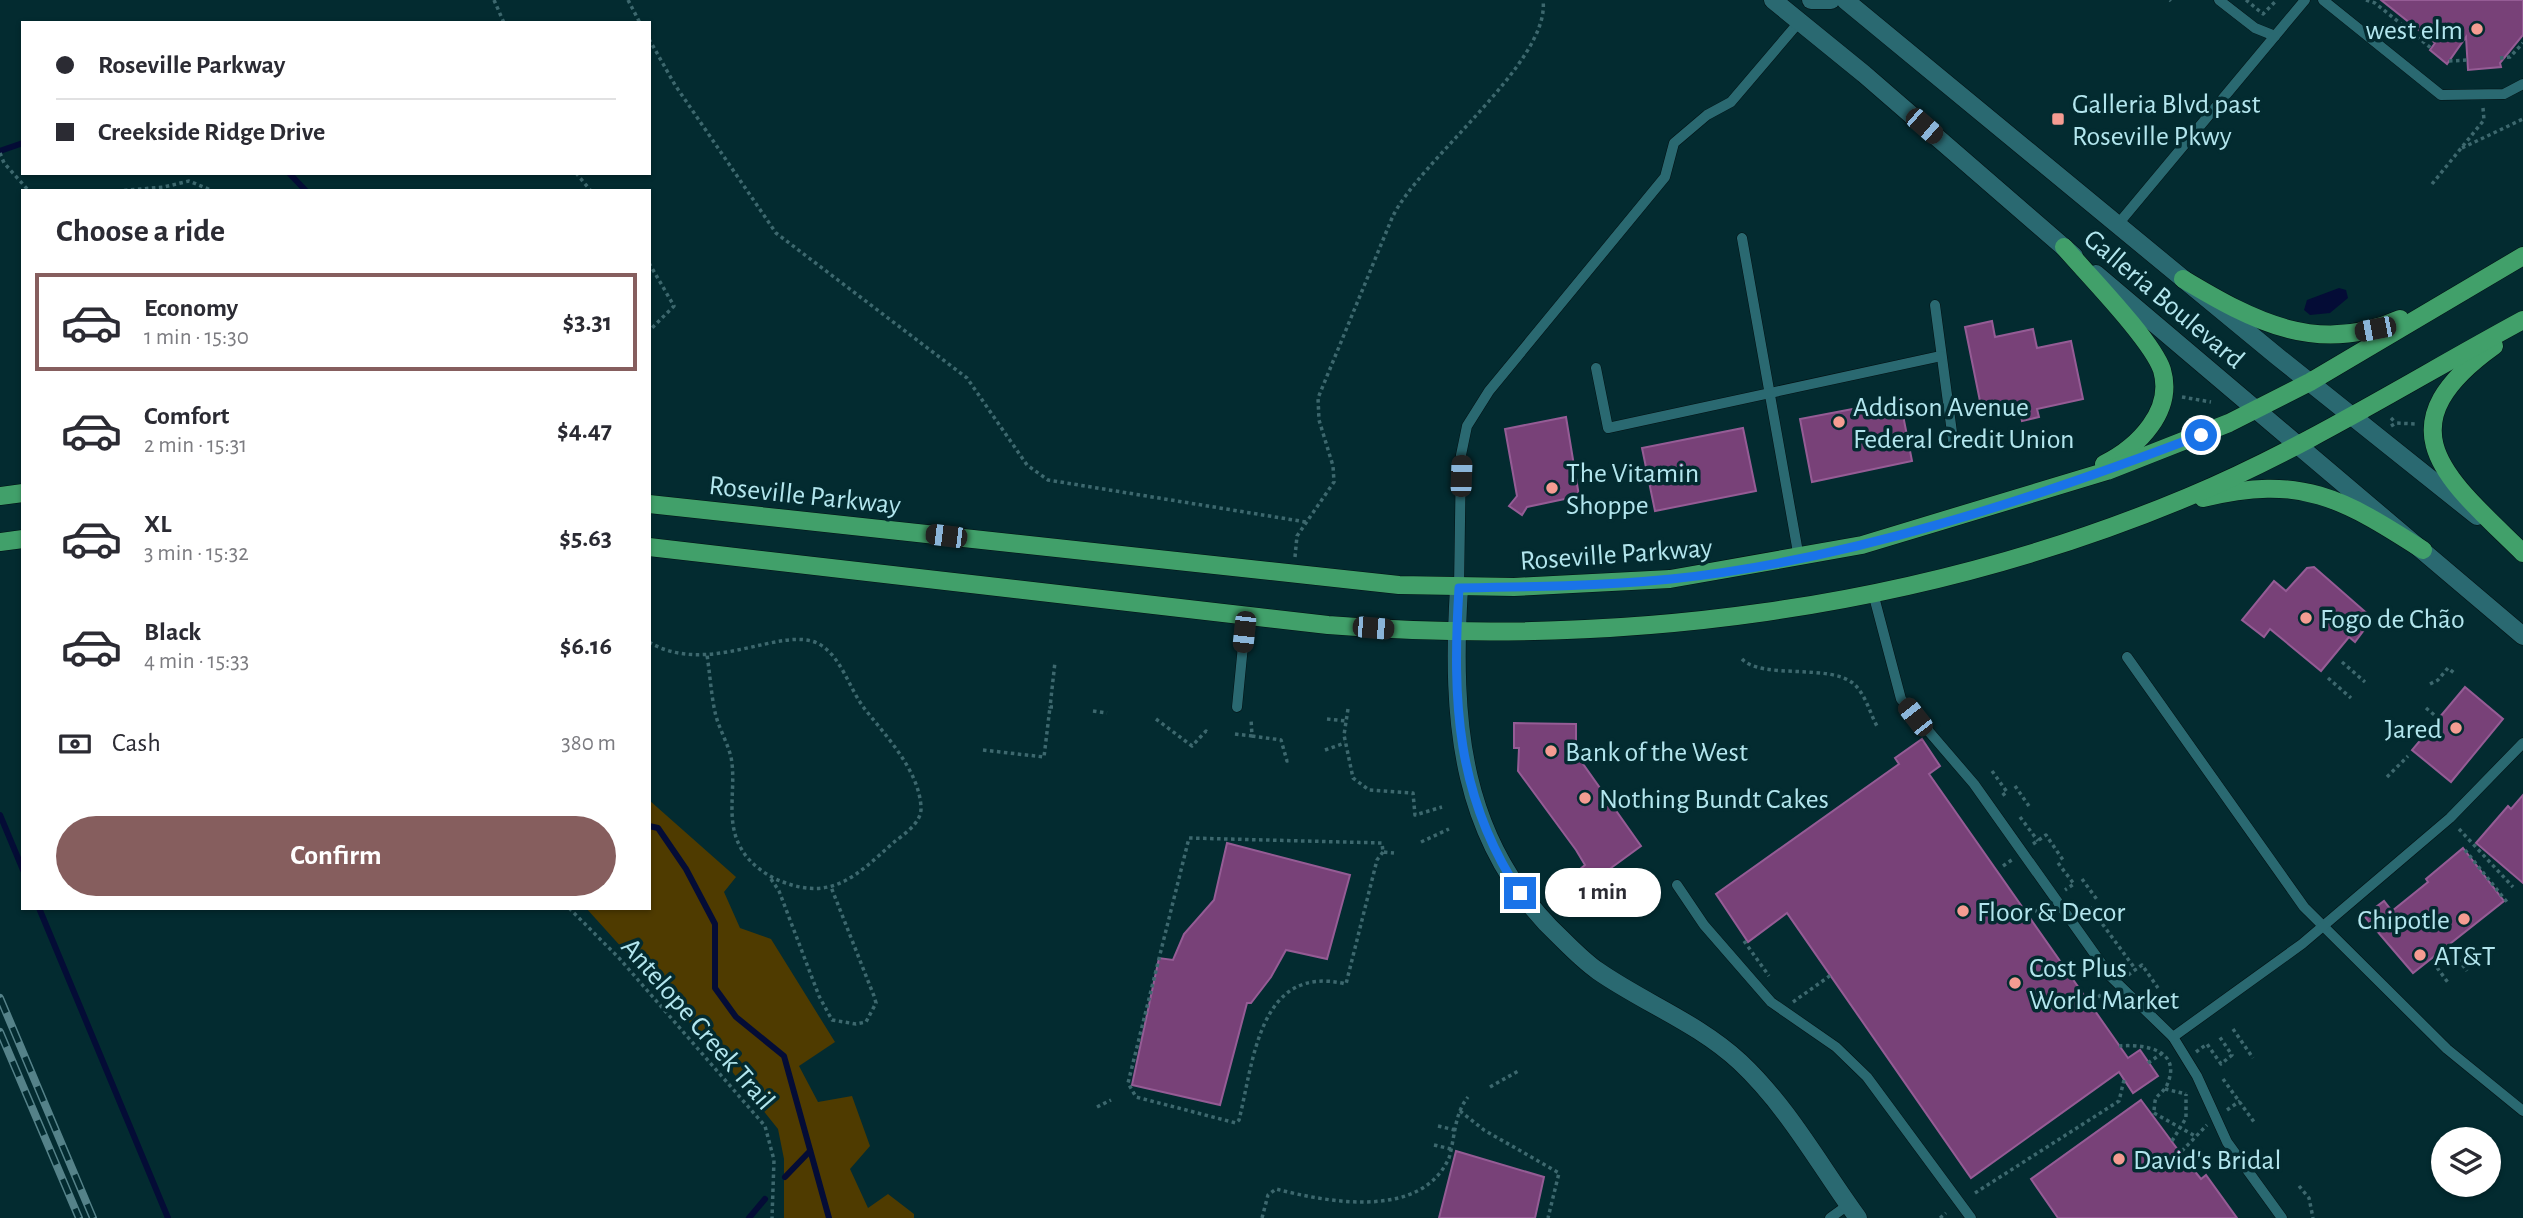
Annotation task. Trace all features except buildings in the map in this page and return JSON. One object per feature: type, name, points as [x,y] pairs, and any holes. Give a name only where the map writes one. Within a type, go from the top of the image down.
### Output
[{"type":"main road","name":"Galleria Boulevard","points":[[1773,0],[2523,636]]},
{"type":"main road","points":[[1811,0],[1831,0]]},
{"type":"main road","name":"Galleria Boulevard","points":[[1844,0],[2119,223],[2183,279],[2523,553]]},
{"type":"main road","points":[[2048,490],[2109,461],[2139,438],[2157,415],[2164,386],[2161,368],[2148,347],[2064,247]]},
{"type":"main road","name":"Roseville Parkway","points":[[651,504],[1293,573],[1459,588],[1670,579],[1862,545],[2048,490],[2155,453],[2257,410],[2310,382],[2523,256]]},
{"type":"main road","points":[[2183,279],[2253,317],[2291,330],[2334,337],[2375,329],[2479,284]]},
{"type":"main road","points":[[2142,515],[2246,471],[2523,320]]},
{"type":"main road","points":[[2523,325],[2478,357],[2455,378],[2440,399],[2432,433],[2437,457],[2450,479],[2523,553]]},
{"type":"main road","points":[[651,547],[1328,625],[1456,633],[1685,623],[1873,593],[1949,575],[2142,515],[2223,493],[2261,487],[2296,489],[2330,498],[2359,511],[2423,550]]},
{"type":"main road","points":[[0,496],[21,493]]},
{"type":"main road","points":[[0,542],[21,539]]},
{"type":"main road","points":[[1459,588],[1455,683],[1467,778],[1496,857],[1520,893],[1548,926],[1596,970],[1685,1021],[1739,1061],[1779,1105],[1853,1211]]},
{"type":"lane","points":[[2219,0],[2255,28],[2274,36]]},
{"type":"lane","points":[[2119,223],[2305,0]]},
{"type":"lane","points":[[2323,0],[2441,95],[2504,94],[2523,84]]},
{"type":"lane","points":[[1459,588],[1461,454],[1467,426],[1489,391],[1665,177],[1674,143],[1707,115],[1731,102],[1800,21]]},
{"type":"lane","points":[[1742,238],[1799,558]]},
{"type":"lane","points":[[1935,305],[1953,440]]},
{"type":"lane","points":[[1596,368],[1608,428],[1941,356]]},
{"type":"lane","points":[[1873,593],[1901,699],[1974,784],[2111,977],[2173,1037],[2227,1142],[2282,1218]]},
{"type":"lane","points":[[1237,707],[1246,615]]},
{"type":"lane","points":[[2127,657],[2304,906],[2447,1049],[2523,1111]]},
{"type":"lane","points":[[2173,1037],[2302,944],[2460,809],[2523,743]]},
{"type":"lane","points":[[1677,886],[1704,925],[1771,1002],[1836,1047],[1867,1077],[1971,1218]]},
{"type":"lane","points":[[1830,1218],[1853,1211]]},
{"type":"path","points":[[494,0],[503,21]]},
{"type":"path","points":[[628,0],[639,21]]},
{"type":"path","points":[[1293,573],[1297,536],[1334,482],[1334,466],[1319,420],[1318,398],[1392,218],[1401,199],[1479,113],[1536,39],[1544,13],[1543,0]]},
{"type":"path","points":[[2246,0],[2263,13],[2277,0]]},
{"type":"path","points":[[2366,0],[2375,4],[2431,48]]},
{"type":"path","points":[[651,42],[683,96],[776,233],[967,378],[1027,465],[1048,480],[1306,522]]},
{"type":"path","points":[[2500,58],[2510,57],[2523,43]]},
{"type":"path","points":[[2449,61],[2468,60]]},
{"type":"path","points":[[2432,184],[2484,120],[2483,108]]},
{"type":"path","points":[[2460,149],[2523,119]]},
{"type":"path","points":[[0,153],[4,163],[27,189]]},
{"type":"path","points":[[578,175],[590,189]]},
{"type":"path","points":[[140,189],[189,181],[208,189]]},
{"type":"path","points":[[651,266],[674,306],[651,329]]},
{"type":"path","points":[[2173,396],[2211,402],[2217,407]]},
{"type":"path","points":[[2211,402],[2217,399]]},
{"type":"path","points":[[2391,418],[2396,423]]},
{"type":"path","points":[[2390,426],[2396,423],[2423,424]]},
{"type":"path","points":[[651,643],[694,656],[800,639],[818,643],[834,656],[855,697],[906,766],[918,790],[921,810],[916,823],[862,871],[830,886],[810,891],[770,877]]},
{"type":"path","points":[[706,655],[715,714],[731,757],[734,833],[742,852],[770,877],[779,891],[819,996],[832,1020],[856,1024],[866,1022],[876,1003],[830,886]]},
{"type":"path","points":[[1742,659],[1745,663],[1839,676],[1852,682],[1863,695],[1878,728]]},
{"type":"path","points":[[983,750],[1044,757],[1055,662]]},
{"type":"path","points":[[2342,662],[2365,682]]},
{"type":"path","points":[[2430,684],[2438,680],[2448,668],[2454,673]]},
{"type":"path","points":[[2328,678],[2351,698]]},
{"type":"path","points":[[2426,708],[2438,719]]},
{"type":"path","points":[[1348,709],[1345,743],[1353,778],[1369,790],[1413,793],[1415,815],[1442,807]]},
{"type":"path","points":[[1093,711],[1107,713]]},
{"type":"path","points":[[1156,719],[1192,746],[1206,731],[1208,733]]},
{"type":"path","points":[[1251,719],[1252,736]]},
{"type":"path","points":[[1327,719],[1346,721]]},
{"type":"path","points":[[1235,734],[1282,740],[1287,761],[1291,760]]},
{"type":"path","points":[[1325,750],[1345,743]]},
{"type":"path","points":[[2387,777],[2408,756]]},
{"type":"path","points":[[2015,786],[2031,809]]},
{"type":"path","points":[[2020,817],[2038,841]]},
{"type":"path","points":[[1421,842],[1449,829]]},
{"type":"path","points":[[2459,829],[2513,887]]},
{"type":"path","points":[[1189,838],[1382,843],[1383,852],[1377,860],[1346,984],[1309,981],[1290,990],[1271,1010],[1262,1027],[1240,1120],[1236,1123],[1136,1097],[1131,1092],[1128,1083],[1189,838]]},
{"type":"path","points":[[2465,850],[2507,902]]},
{"type":"path","points":[[1383,852],[1394,853]]},
{"type":"path","points":[[2475,860],[2482,854]]},
{"type":"path","points":[[2082,879],[2098,901]]},
{"type":"path","points":[[2090,907],[2136,970]]},
{"type":"path","name":"Antelope Creek Trail","points":[[571,910],[619,958],[765,1126],[774,1160],[772,1218]]},
{"type":"path","points":[[1744,941],[1774,983]]},
{"type":"path","points":[[2449,948],[2467,971]]},
{"type":"path","points":[[2433,962],[2449,984]]},
{"type":"path","points":[[1790,1005],[1831,975]]},
{"type":"path","points":[[2233,1029],[2253,1058]]},
{"type":"path","points":[[2186,1059],[2207,1044],[2221,1064],[2232,1055],[2219,1036]]},
{"type":"path","points":[[2119,1046],[2147,1045],[2161,1054],[2169,1067],[2165,1089],[2155,1100],[2153,1114],[2195,1136]]},
{"type":"path","points":[[2148,1063],[2161,1054]]},
{"type":"path","points":[[1490,1087],[1520,1070]]},
{"type":"path","points":[[2223,1079],[2254,1122]]},
{"type":"path","points":[[1975,1193],[2119,1101],[2124,1080]]},
{"type":"path","points":[[2165,1089],[2206,1098]]},
{"type":"path","points":[[2172,1141],[2181,1129],[2187,1108],[2186,1094]]},
{"type":"path","points":[[1423,1195],[1439,1176],[1451,1149],[1460,1111],[1468,1097]]},
{"type":"path","points":[[1097,1107],[1111,1100]]},
{"type":"path","points":[[1460,1111],[1485,1130],[1559,1173],[1548,1218]]},
{"type":"path","points":[[1438,1126],[1455,1130]]},
{"type":"path","points":[[2177,1156],[2204,1127]]},
{"type":"path","points":[[1434,1145],[1451,1149]]},
{"type":"path","points":[[2300,1185],[2309,1198],[2313,1218]]},
{"type":"path","points":[[1262,1218],[1268,1195],[1276,1189],[1354,1209]]},
{"type":"path","points":[[1940,1218],[1946,1213]]},
{"type":"shaded area","points":[[2339,288],[2346,290],[2348,298],[2330,313],[2310,315],[2304,310],[2307,300]]},
{"type":"shaded area","points":[[651,802],[736,877],[724,892],[740,928],[771,939],[835,1042],[799,1066],[818,1102],[852,1096],[870,1146],[850,1169],[868,1208],[888,1194],[914,1214],[914,1218],[784,1218],[784,1159],[778,1129],[718,1054],[588,910],[651,910]]},
{"type":"waterway","points":[[0,151],[21,144]]},
{"type":"waterway","points":[[291,175],[304,189]]},
{"type":"waterway","points":[[0,815],[21,865]]},
{"type":"waterway","points":[[651,826],[658,828],[686,869],[715,924],[715,988],[736,1017],[784,1056],[829,1218]]},
{"type":"waterway","points":[[40,910],[168,1218]]},
{"type":"waterway","points":[[785,1177],[810,1151]]},
{"type":"waterway","points":[[749,1218],[765,1199]]},
{"type":"railway","points":[[0,998],[93,1218]]},
{"type":"railway","points":[[0,1032],[79,1218]]},
{"type":"place","name":"west elm","points":[[2477,29]]},
{"type":"place","name":"Galleria Blvd past Roseville Pkwy","points":[[2058,119]]},
{"type":"place","name":"Addison Avenue Federal Credit Union","points":[[1839,422]]},
{"type":"place","name":"The Vitamin Shoppe","points":[[1552,488]]},
{"type":"place","name":"Fogo de Chão","points":[[2306,618]]},
{"type":"place","name":"Jared","points":[[2456,728]]},
{"type":"place","name":"Bank of the West","points":[[1551,751]]},
{"type":"place","name":"Nothing Bundt Cakes","points":[[1585,798]]},
{"type":"place","name":"Floor & Decor","points":[[1963,911]]},
{"type":"place","name":"Chipotle","points":[[2464,919]]},
{"type":"place","name":"AT&T","points":[[2420,955]]},
{"type":"place","name":"Cost Plus World Market","points":[[2015,983]]},
{"type":"place","name":"David's Bridal","points":[[2119,1159]]},
{"type":"route","points":[[1520,893],[1496,857],[1467,778],[1455,683],[1459,588],[1670,579],[1720,573],[1820,554],[1862,545],[2048,490],[2201,435]]}]
